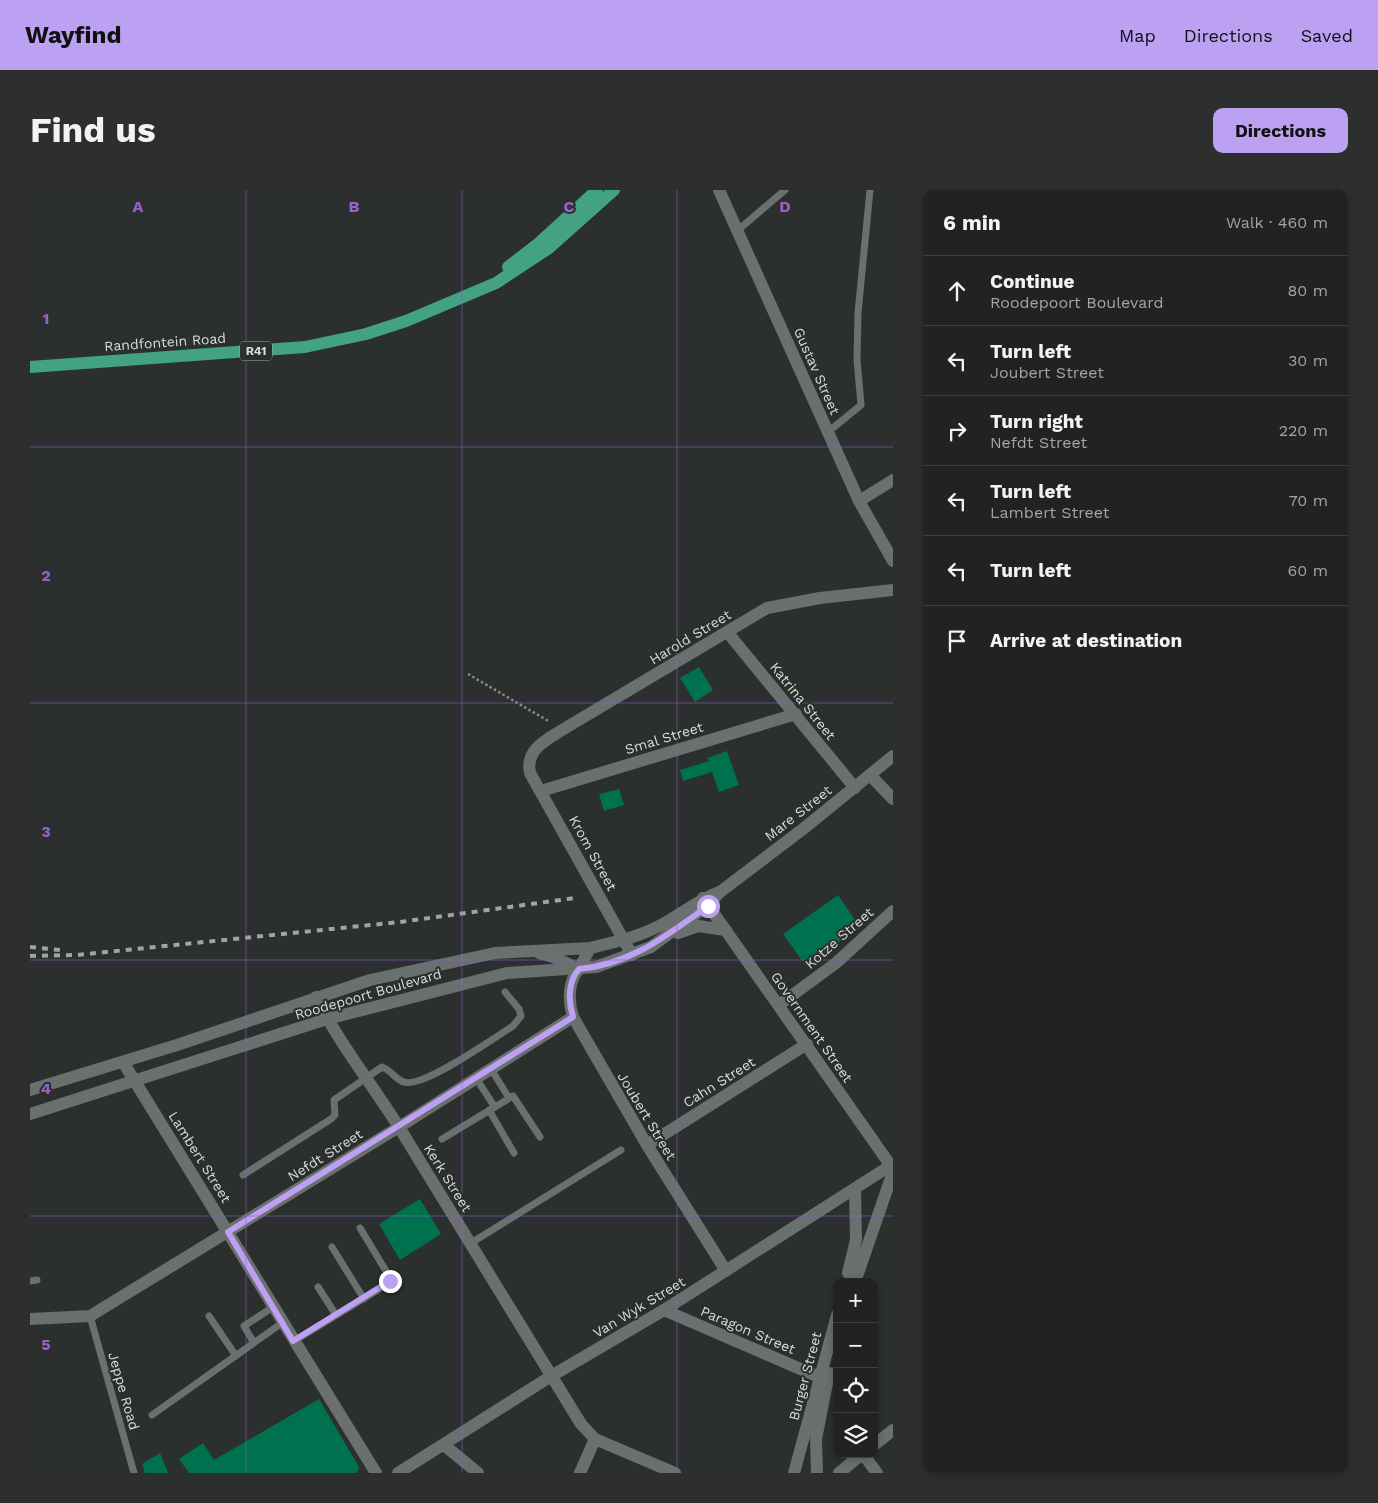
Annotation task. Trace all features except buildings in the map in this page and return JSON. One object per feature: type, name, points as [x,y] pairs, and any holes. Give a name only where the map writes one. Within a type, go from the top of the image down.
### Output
[{"type":"main road","name":"Randfontein Road","points":[[473,291],[540,243],[597,190]]},
{"type":"main road","name":"Randfontein Road","points":[[30,367],[305,347],[366,334],[406,321],[473,291],[496,283],[549,248],[614,190]]},
{"type":"street","name":"Gustav Street","points":[[719,190],[859,501],[893,561]]},
{"type":"street","points":[[859,501],[893,480]]},
{"type":"street","name":"Harold Street","points":[[529,765],[532,755],[538,746],[728,633],[752,616],[777,605],[893,590]]},
{"type":"street","name":"Katrina Street","points":[[728,633],[855,788]]},
{"type":"street","name":"Smal Street","points":[[541,791],[796,714]]},
{"type":"street","name":"Mare Street","points":[[706,902],[855,788],[893,756]]},
{"type":"street","name":"Krom Street","points":[[529,765],[530,773],[625,939],[632,955]]},
{"type":"street","points":[[870,775],[893,799]]},
{"type":"street","name":"Roodepoort Boulevard","points":[[30,1090],[123,1062],[370,980],[495,953],[590,948],[625,939],[662,924],[706,902]]},
{"type":"street","name":"Roodepoort Boulevard","points":[[30,1114],[136,1082],[327,1019],[507,973],[596,967],[651,947],[706,902]]},
{"type":"street","name":"Government Street","points":[[706,902],[892,1167]]},
{"type":"street","name":"Kotze Street","points":[[779,1005],[836,963],[893,911]]},
{"type":"street","points":[[651,947],[683,931],[698,926],[726,930]]},
{"type":"street","name":"Joubert Street","points":[[590,948],[570,984],[573,1017],[647,1146],[726,1271]]},
{"type":"street","points":[[527,951],[553,957],[579,969]]},
{"type":"street","name":"Kerk Street","points":[[316,997],[327,1019],[399,1127],[553,1375],[581,1424],[595,1439]]},
{"type":"street","name":"Nefdt Street","points":[[90,1316],[399,1127],[573,1017]]},
{"type":"street","name":"Cahn Street","points":[[647,1146],[807,1044]]},
{"type":"street","name":"Lambert Street","points":[[123,1062],[376,1473]]},
{"type":"street","points":[[856,1278],[892,1167]]},
{"type":"street","name":"Van Wyk Street","points":[[398,1473],[553,1375],[664,1310],[892,1167]]},
{"type":"street","points":[[847,1278],[856,1240],[855,1190]]},
{"type":"street","name":"Paragon Street","points":[[664,1310],[820,1377]]},
{"type":"street","points":[[30,1319],[90,1316]]},
{"type":"street","name":"Burger Street","points":[[794,1473],[835,1323]]},
{"type":"street","name":"Burger Street","points":[[817,1473],[816,1439],[818,1419],[833,1361]]},
{"type":"street","points":[[878,1442],[893,1430]]},
{"type":"street","points":[[580,1473],[595,1439],[675,1473]]},
{"type":"street","points":[[444,1445],[478,1473]]},
{"type":"street","points":[[839,1473],[857,1458]]},
{"type":"street","points":[[865,1458],[877,1473]]},
{"type":"lane","points":[[737,231],[785,190]]},
{"type":"lane","points":[[828,432],[861,405],[857,360],[858,312],[870,190]]},
{"type":"lane","points":[[242,1175],[331,1119],[334,1115],[334,1100],[382,1067],[391,1070],[403,1082],[415,1084],[452,1064],[513,1026],[521,1016],[519,1008],[505,992]]},
{"type":"lane","points":[[491,1069],[509,1098]]},
{"type":"lane","points":[[476,1078],[514,1153]]},
{"type":"lane","points":[[442,1139],[509,1098],[516,1098],[540,1137]]},
{"type":"lane","points":[[471,1243],[621,1150]]},
{"type":"lane","points":[[293,1341],[386,1285],[390,1279],[360,1228]]},
{"type":"lane","points":[[332,1247],[364,1299]]},
{"type":"lane","points":[[318,1287],[336,1315]]},
{"type":"lane","points":[[254,1343],[244,1326],[273,1307]]},
{"type":"lane","name":"Jeppe Road","points":[[90,1316],[134,1473]]},
{"type":"lane","points":[[209,1316],[236,1356]]},
{"type":"lane","points":[[152,1416],[282,1323]]},
{"type":"path","points":[[468,674],[562,730]]},
{"type":"railway","points":[[30,956],[77,955],[400,922],[575,898]]},
{"type":"railway","points":[[30,947],[60,950]]},
{"type":"route","points":[[390,1281],[293,1341],[228,1232],[573,1017],[570,984],[579,969],[596,967],[651,947],[708,906]]}]
